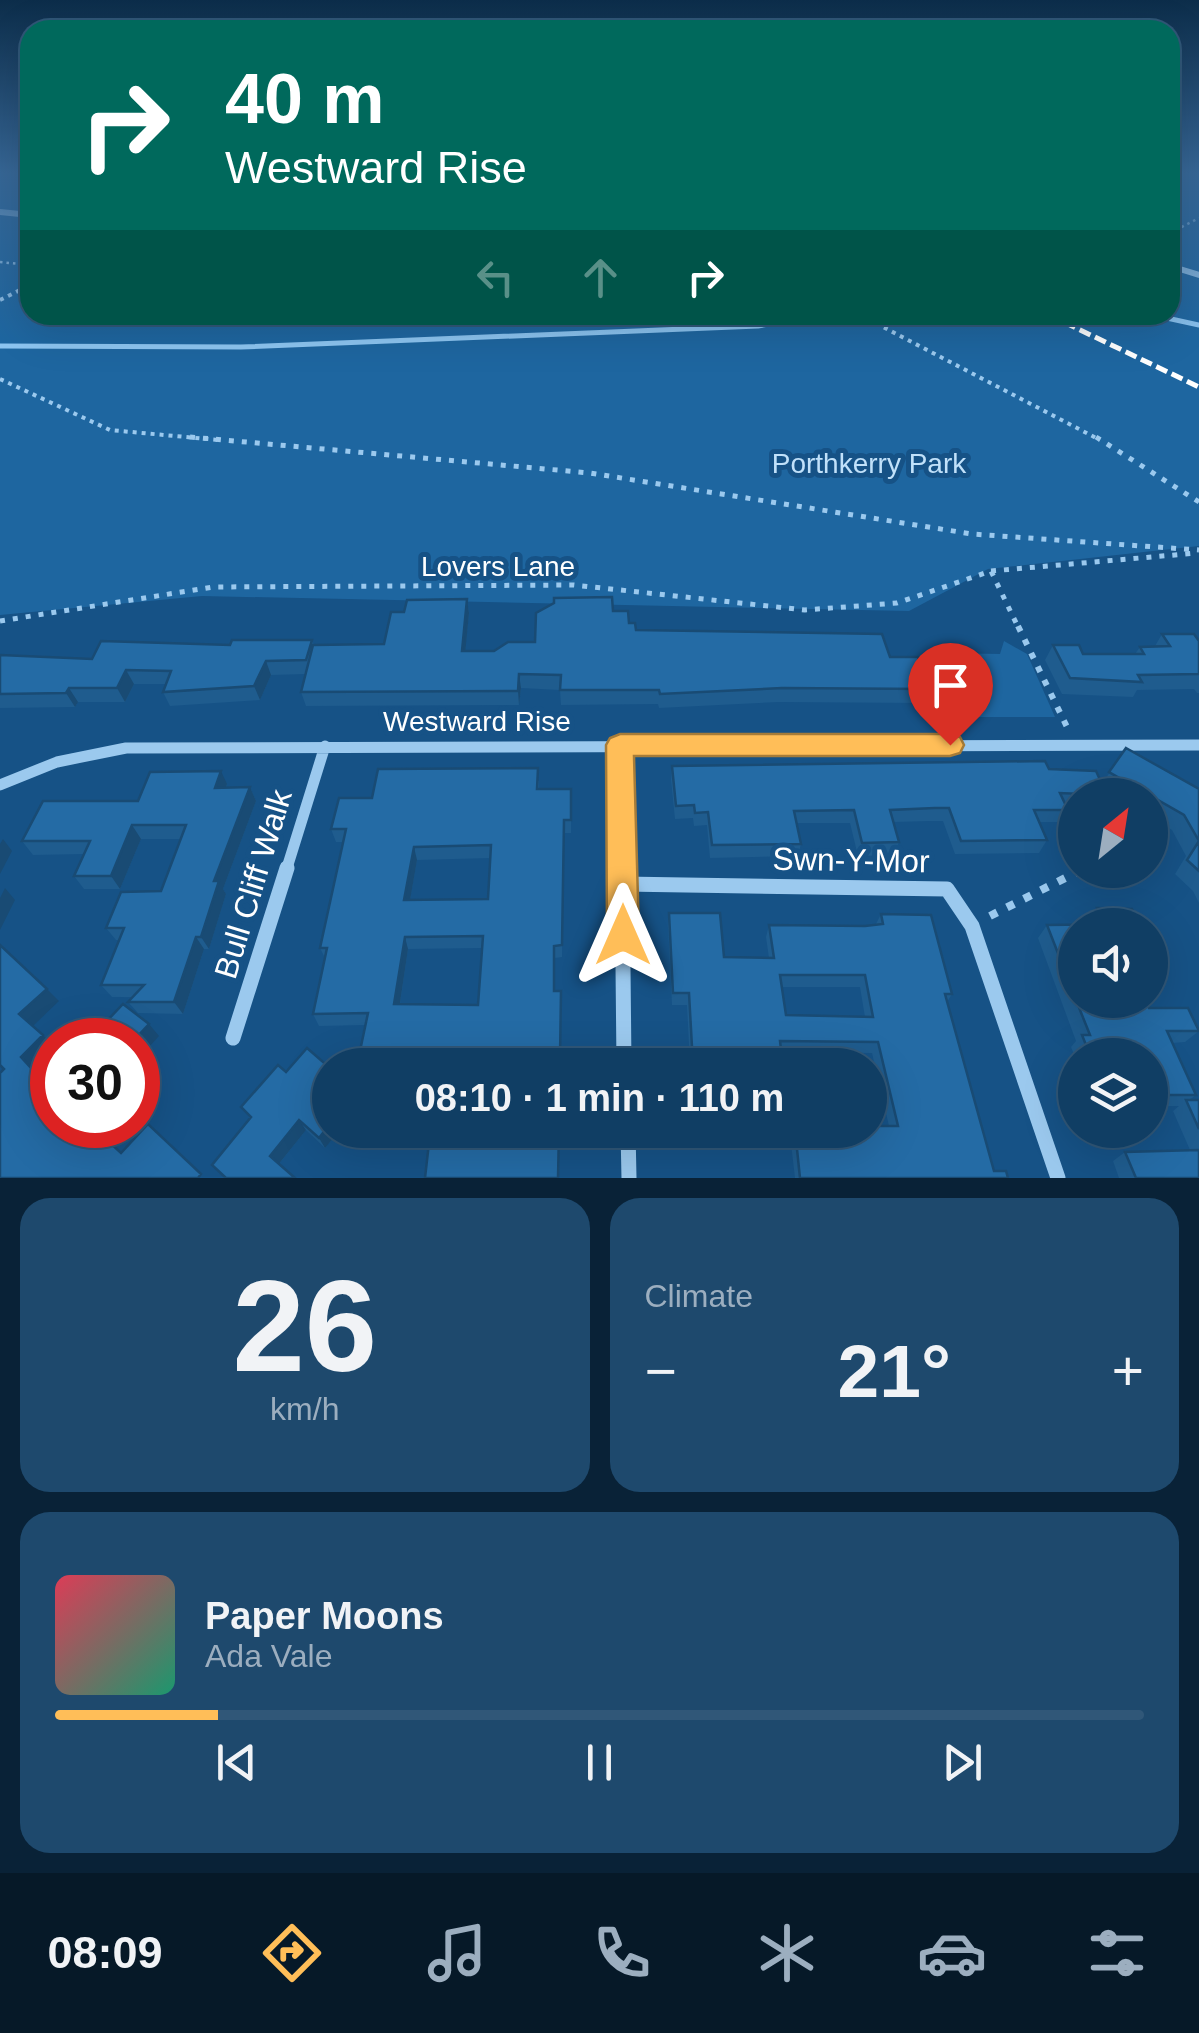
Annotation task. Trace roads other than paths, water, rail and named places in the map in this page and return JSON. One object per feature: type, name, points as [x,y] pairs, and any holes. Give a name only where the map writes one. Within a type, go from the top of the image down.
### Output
[{"type":"street","points":[[620,745],[624,1048]]},
{"type":"street","name":"Westward Rise","points":[[0,785],[58,762],[126,748],[1199,745]]},
{"type":"street","name":"Bull Cliff Walk","points":[[233,1038],[325,746]]},
{"type":"street","name":"Swn-Y-Mor","points":[[623,884],[946,890],[972,926],[1058,1178]]},
{"type":"street","points":[[628,1148],[629,1178]]},
{"type":"waterway","points":[[1180,321],[1199,325]]},
{"type":"waterway","points":[[0,346],[241,347],[763,325]]},
{"type":"railway","points":[[1070,325],[1199,387]]},
{"type":"park label","name":"Porthkerry Park","points":[[869,463]]}]
